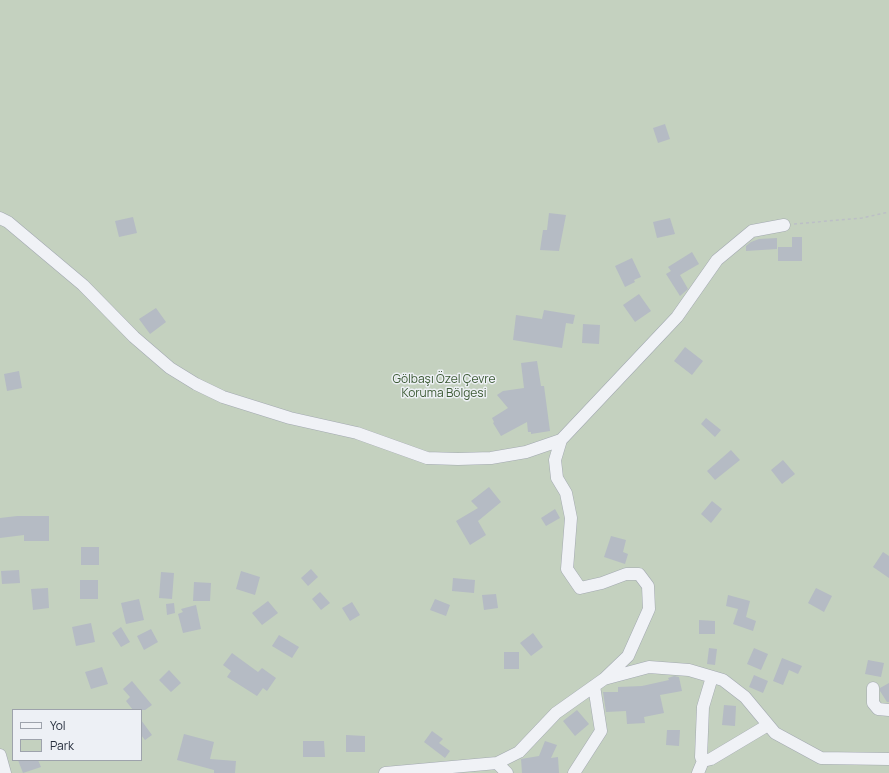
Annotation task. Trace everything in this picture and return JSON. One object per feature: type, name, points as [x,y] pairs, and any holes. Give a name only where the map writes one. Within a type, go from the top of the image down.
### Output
[{"type":"street","points":[[0,218],[8,222],[83,285],[134,337],[170,368],[196,384],[223,397],[290,418],[357,433],[427,458],[490,458],[526,452],[561,440]]},
{"type":"street","points":[[385,773],[497,763],[519,752],[556,713],[599,683],[628,656],[649,609],[648,586],[639,574],[626,574],[602,583],[580,588],[567,569],[571,518],[566,492],[557,478],[555,460],[561,440],[677,317],[717,260],[752,230],[784,225]]},
{"type":"street","points":[[599,683],[649,667],[689,670],[723,680],[745,697],[775,733],[821,758],[889,759]]},
{"type":"street","points":[[698,773],[703,761],[701,757],[703,707],[712,677]]},
{"type":"street","points":[[574,773],[602,731],[599,683]]},
{"type":"street","points":[[874,688],[873,702],[878,709],[889,710]]},
{"type":"street","points":[[703,761],[711,759],[768,725]]},
{"type":"street","points":[[0,756],[5,773]]},
{"type":"street","points":[[497,763],[507,773]]},
{"type":"path","points":[[784,225],[862,218],[889,212]]},
{"type":"green space","name":"Gölbaşı Özel Çevre Koruma Bölgesi","points":[[0,0],[889,0],[889,773],[0,773]]},
{"type":"building","points":[[665,124],[670,139],[658,143],[653,128]]},
{"type":"building","points":[[549,213],[566,215],[559,251],[540,250],[543,230],[547,230]]},
{"type":"building","points":[[133,217],[137,233],[119,237],[115,221]]},
{"type":"building","points":[[670,218],[675,234],[657,238],[653,222]]},
{"type":"building","points":[[792,237],[802,237],[802,261],[778,261],[778,247],[792,247]]},
{"type":"building","points":[[777,238],[777,249],[746,251],[746,246],[751,242],[759,239]]},
{"type":"building","points":[[692,252],[699,264],[680,275],[688,289],[680,296],[666,274],[671,271],[668,267]]},
{"type":"building","points":[[632,258],[641,277],[625,287],[615,266]]},
{"type":"building","points":[[639,294],[651,311],[635,322],[623,305]]},
{"type":"building","points":[[156,308],[166,322],[150,334],[139,319]]},
{"type":"building","points":[[544,310],[575,315],[573,324],[566,323],[562,348],[513,340],[516,315],[542,319]]},
{"type":"building","points":[[583,324],[600,325],[599,344],[582,343]]},
{"type":"building","points":[[685,347],[703,361],[692,375],[674,361]]},
{"type":"building","points":[[537,361],[541,386],[544,386],[550,431],[531,434],[531,432],[528,432],[527,422],[501,436],[493,423],[492,418],[508,408],[497,395],[503,391],[524,388],[521,363]]},
{"type":"building","points":[[19,371],[22,388],[7,391],[4,374]]},
{"type":"building","points":[[706,418],[721,430],[715,437],[701,424]]},
{"type":"building","points":[[731,450],[740,460],[715,480],[707,471]]},
{"type":"building","points":[[783,460],[795,474],[782,484],[771,470]]},
{"type":"building","points":[[489,487],[501,502],[478,521],[486,535],[470,545],[456,521],[478,508],[471,501]]},
{"type":"building","points":[[712,501],[722,509],[711,523],[701,514]]},
{"type":"building","points":[[555,509],[560,518],[546,526],[541,518]]},
{"type":"building","points":[[17,516],[49,516],[49,541],[24,541],[24,535],[0,538],[0,518]]},
{"type":"building","points":[[611,536],[626,540],[623,552],[628,554],[625,564],[604,557]]},
{"type":"building","points":[[81,547],[99,547],[99,565],[81,565]]},
{"type":"building","points":[[883,552],[889,556],[889,578],[873,567]]},
{"type":"building","points":[[311,569],[318,577],[308,586],[301,578]]},
{"type":"building","points":[[19,570],[20,583],[2,584],[1,571]]},
{"type":"building","points":[[241,571],[260,577],[255,595],[236,589]]},
{"type":"building","points":[[161,572],[174,573],[172,599],[159,598]]},
{"type":"building","points":[[453,578],[475,580],[474,593],[452,591]]},
{"type":"building","points":[[80,580],[98,580],[98,599],[80,599]]},
{"type":"building","points":[[194,582],[211,583],[210,601],[193,601]]},
{"type":"building","points":[[48,588],[49,608],[33,610],[31,589]]},
{"type":"building","points":[[816,588],[832,596],[824,612],[808,603]]},
{"type":"building","points":[[320,592],[330,603],[321,610],[312,599]]},
{"type":"building","points":[[496,594],[498,608],[484,610],[482,595]]},
{"type":"building","points":[[728,595],[750,601],[746,617],[756,621],[753,631],[733,624],[738,609],[726,606]]},
{"type":"building","points":[[139,599],[144,620],[126,624],[121,603]]},
{"type":"building","points":[[435,599],[450,605],[446,616],[430,610]]},
{"type":"building","points":[[268,601],[278,613],[262,625],[252,613]]},
{"type":"building","points":[[352,602],[360,615],[350,621],[342,608]]},
{"type":"building","points":[[174,603],[175,613],[167,615],[166,604]]},
{"type":"building","points":[[196,605],[201,629],[183,633],[178,614],[183,612],[181,609]]},
{"type":"building","points":[[699,620],[715,621],[715,634],[699,634]]},
{"type":"building","points":[[91,623],[95,642],[76,646],[72,627]]},
{"type":"building","points":[[121,627],[130,642],[121,647],[112,633]]},
{"type":"building","points":[[151,629],[158,642],[144,650],[137,636]]},
{"type":"building","points":[[533,633],[543,647],[531,656],[520,643]]},
{"type":"building","points":[[279,635],[299,647],[292,658],[272,646]]},
{"type":"building","points":[[709,648],[717,649],[715,665],[707,664]]},
{"type":"building","points":[[754,648],[768,654],[761,670],[747,664]]},
{"type":"building","points":[[504,652],[519,652],[519,669],[504,669]]},
{"type":"building","points":[[232,653],[258,672],[262,668],[276,678],[267,691],[263,688],[257,696],[227,677],[231,671],[223,665]]},
{"type":"building","points":[[782,658],[802,666],[798,674],[789,670],[783,685],[773,681]]},
{"type":"building","points":[[868,660],[884,663],[881,677],[865,674]]},
{"type":"building","points":[[102,667],[108,684],[91,689],[85,672]]},
{"type":"building","points":[[169,670],[181,683],[171,692],[159,680]]},
{"type":"building","points":[[754,675],[768,681],[763,693],[749,687]]},
{"type":"building","points":[[674,676],[679,677],[682,691],[660,695],[664,713],[644,717],[645,723],[627,724],[626,711],[606,712],[603,692],[618,692],[618,687],[642,686],[669,680],[668,678]]},
{"type":"building","points":[[132,681],[152,705],[145,710],[132,709],[126,701],[130,697],[123,689]]},
{"type":"building","points":[[889,683],[889,702],[887,702],[880,691],[880,688]]},
{"type":"building","points":[[724,705],[736,706],[735,726],[722,725]]},
{"type":"building","points":[[577,710],[589,724],[575,736],[563,721]]},
{"type":"building","points":[[142,721],[152,735],[145,740],[142,736]]},
{"type":"building","points":[[667,730],[680,730],[679,746],[666,745]]},
{"type":"building","points":[[432,731],[443,739],[439,743],[450,751],[445,758],[424,742]]},
{"type":"building","points":[[184,734],[214,742],[210,759],[236,761],[235,773],[214,773],[214,770],[177,760]]},
{"type":"building","points":[[346,735],[365,736],[365,752],[346,752]]},
{"type":"building","points":[[303,741],[324,741],[325,757],[303,757]]},
{"type":"building","points":[[545,741],[557,745],[551,758],[558,757],[559,773],[522,773],[521,759],[539,756]]},
{"type":"building","points":[[18,761],[38,761],[41,767],[23,773]]}]
